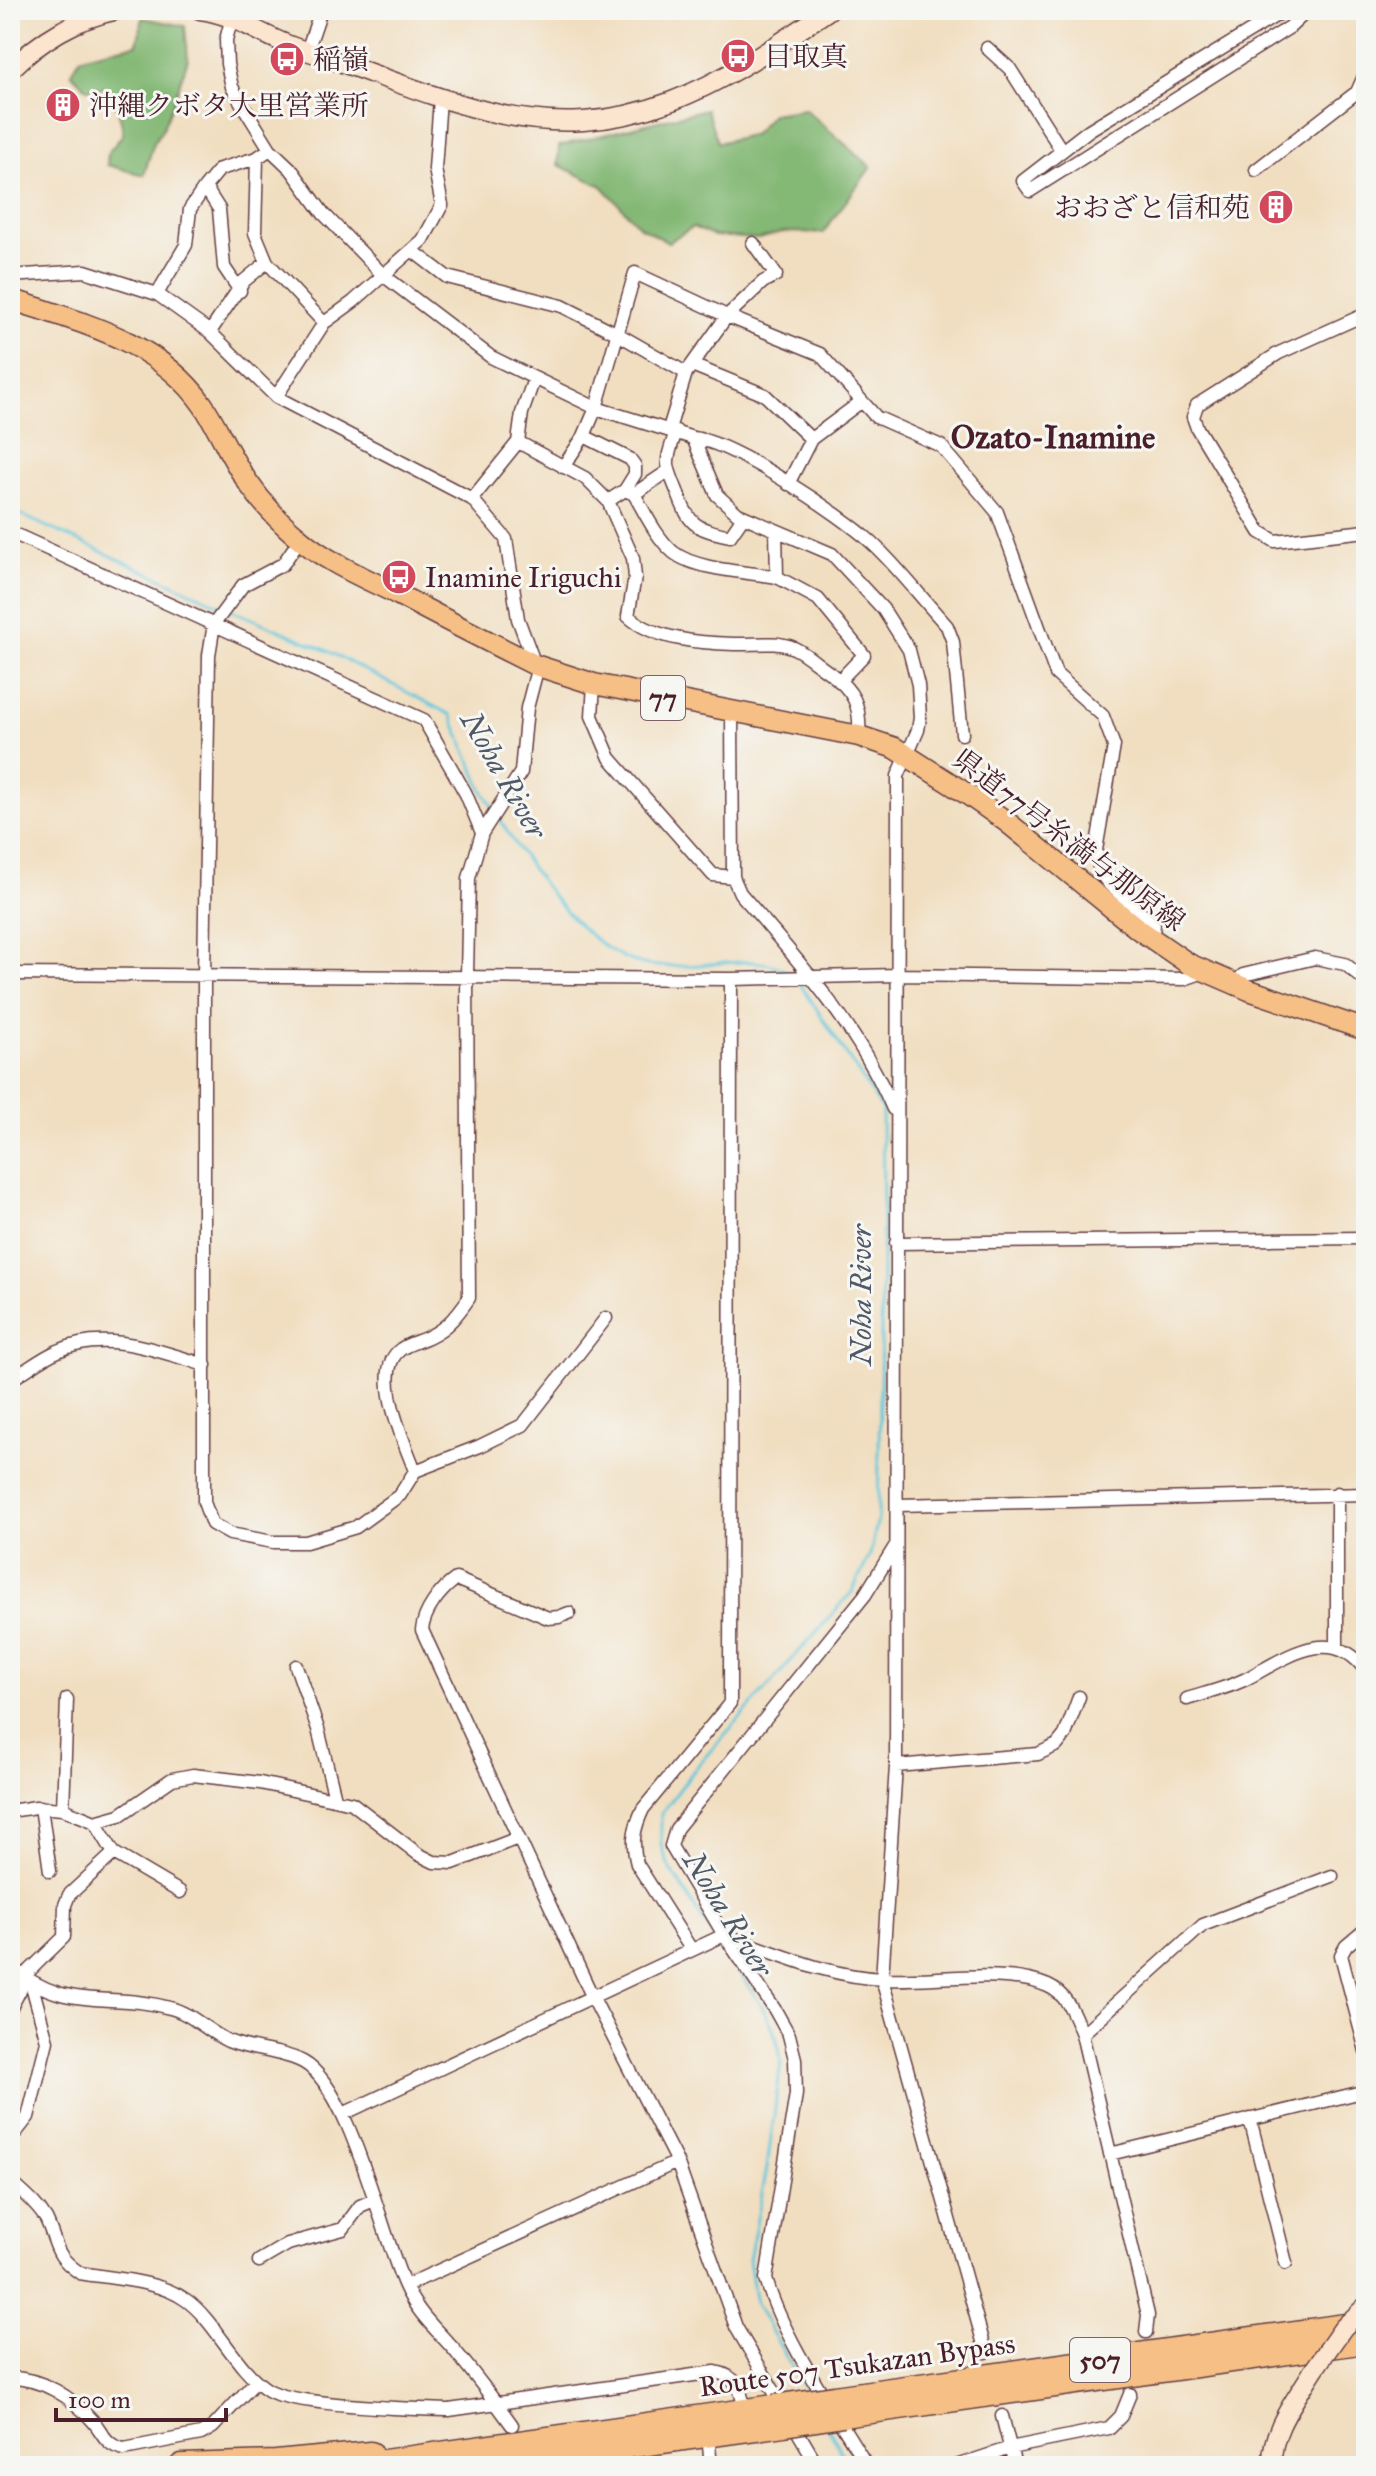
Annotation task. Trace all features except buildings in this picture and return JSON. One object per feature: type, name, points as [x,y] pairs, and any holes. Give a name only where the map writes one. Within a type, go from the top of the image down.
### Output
[{"type":"highway","name":"Route 507 Tsukazan Bypass","points":[[356,2466],[708,2436],[779,2416],[1366,2323]]},
{"type":"highway","name":"Route 507 Tsukazan Bypass","points":[[838,2407],[1366,2341]]},
{"type":"highway","name":"Route 507 Tsukazan Bypass","points":[[500,2453],[745,2411],[779,2416]]},
{"type":"highway","points":[[182,2466],[500,2453]]},
{"type":"main road","points":[[10,70],[50,36],[92,16],[118,10]]},
{"type":"main road","points":[[200,10],[232,17],[282,42],[440,98],[529,119],[583,119],[637,113],[692,95],[730,75],[829,10]]},
{"type":"main road","name":"県道77号糸満与那原線","points":[[10,299],[111,333],[168,366],[202,403],[230,455],[263,503],[300,539],[344,568],[535,665],[594,684],[859,736],[895,748],[1007,822],[1152,940],[1204,972],[1366,1030]]},
{"type":"main road","points":[[1272,2466],[1271,2451],[1278,2430],[1343,2328],[1366,2306]]},
{"type":"street","points":[[307,51],[321,10]]},
{"type":"street","points":[[1285,10],[1089,130],[1023,181],[1030,191],[1290,27],[1308,10]]},
{"type":"street","points":[[232,17],[226,51],[232,87],[270,149],[291,169],[323,213],[383,275],[491,357],[596,408],[693,438],[707,439],[845,520],[874,544],[947,626],[953,642],[962,734]]},
{"type":"street","points":[[987,48],[1010,69],[1062,151]]},
{"type":"street","points":[[1256,170],[1357,92],[1366,72]]},
{"type":"street","points":[[276,397],[324,323],[353,302],[423,240],[442,205],[435,169],[440,98]]},
{"type":"street","points":[[157,294],[186,245],[190,209],[205,187],[220,169],[257,158],[270,149]]},
{"type":"street","points":[[257,158],[255,233],[267,262],[324,323]]},
{"type":"street","points":[[205,187],[219,209],[224,267],[240,291]]},
{"type":"street","points":[[743,517],[730,536],[702,530],[685,514],[667,472],[667,458],[689,369],[727,316],[763,282],[776,275],[753,243]]},
{"type":"street","points":[[413,251],[447,277],[562,306],[689,369],[765,395],[811,439]]},
{"type":"street","points":[[210,332],[244,281],[267,262]]},
{"type":"street","points":[[10,276],[85,271],[157,294],[210,332],[276,397],[472,499],[506,539],[518,619],[537,670],[527,708],[521,772],[482,833],[469,878],[469,1298],[453,1321],[394,1355],[389,1369],[389,1395],[415,1471]]},
{"type":"street","points":[[563,467],[584,436],[596,408],[635,273],[727,316],[820,354],[876,417],[941,446],[997,512],[1056,674],[1103,716],[1114,746],[1096,859],[1108,883],[1154,925],[1152,940]]},
{"type":"street","points":[[1366,314],[1279,353],[1197,405],[1193,417],[1260,532],[1275,541],[1366,531]]},
{"type":"street","points":[[472,499],[518,442],[522,413],[534,379]]},
{"type":"street","points":[[788,484],[811,439],[862,401]]},
{"type":"street","points":[[584,436],[630,459],[635,466],[630,492],[673,552],[693,563],[777,577],[818,599],[864,655],[839,681]]},
{"type":"street","points":[[693,438],[717,495],[743,517],[832,554],[883,609],[909,650],[918,685],[918,730],[898,776],[896,1766],[882,1979],[986,2352]]},
{"type":"street","points":[[518,442],[585,478],[608,501],[633,558],[635,577],[628,616],[656,632],[693,641],[735,645],[773,643],[795,649],[848,688],[855,699],[860,721],[859,736]]},
{"type":"street","points":[[608,501],[667,472]]},
{"type":"street","points":[[776,531],[777,577]]},
{"type":"street","points":[[10,532],[424,720],[466,794],[482,833]]},
{"type":"street","points":[[300,539],[283,564],[243,585],[214,624],[209,655],[204,975],[204,1502],[212,1524],[230,1534],[273,1542],[306,1542],[356,1527],[400,1495],[415,1471],[480,1446],[523,1425],[606,1318]]},
{"type":"street","points":[[594,684],[592,716],[610,758],[713,875],[733,877]]},
{"type":"street","points":[[732,712],[733,877],[740,893],[812,977],[881,1079],[896,1115]]},
{"type":"street","points":[[1234,984],[1243,975],[1315,958],[1345,964],[1366,981]]},
{"type":"street","points":[[10,974],[731,979],[897,975],[1184,979],[1204,972]]},
{"type":"street","points":[[691,1949],[637,1864],[633,1848],[634,1828],[643,1809],[730,1703],[731,979]]},
{"type":"street","points":[[896,1243],[1366,1238]]},
{"type":"street","points":[[10,1380],[59,1351],[103,1341],[129,1343],[205,1365]]},
{"type":"street","points":[[1337,1493],[1337,1647]]},
{"type":"street","points":[[897,1505],[1366,1494]]},
{"type":"street","points":[[867,2466],[772,2301],[766,2279],[796,2094],[795,2059],[789,2035],[671,1846],[676,1829],[865,1595],[897,1543]]},
{"type":"street","points":[[569,1613],[548,1618],[456,1579],[443,1588],[423,1621],[422,1630],[593,1998],[677,2162],[736,2327],[818,2466]]},
{"type":"street","points":[[1187,1699],[1244,1680],[1293,1653],[1337,1647],[1366,1671]]},
{"type":"street","points":[[296,1666],[318,1729],[335,1798]]},
{"type":"street","points":[[896,1766],[1038,1754],[1057,1745],[1065,1735],[1079,1697]]},
{"type":"street","points":[[63,1809],[67,1699]]},
{"type":"street","points":[[95,1822],[120,1815],[172,1779],[193,1775],[260,1783],[352,1803],[418,1854],[434,1862],[453,1863],[518,1838]]},
{"type":"street","points":[[41,1807],[50,1871]]},
{"type":"street","points":[[10,1811],[41,1807],[63,1809],[95,1822],[114,1853],[180,1892]]},
{"type":"street","points":[[10,2009],[26,1979],[64,1937],[65,1905],[69,1895],[114,1853]]},
{"type":"street","points":[[1082,2034],[1203,1925],[1332,1876]]},
{"type":"street","points":[[1366,1929],[1346,1946],[1341,1955],[1366,2051]]},
{"type":"street","points":[[343,2114],[724,1935],[836,1972],[882,1979],[1008,1977],[1047,1985],[1062,1995],[1070,2006],[1082,2034],[1148,2315],[1146,2332]]},
{"type":"street","points":[[10,1965],[39,1988],[81,1999],[156,2004],[175,2009],[228,2041],[303,2062],[315,2071],[328,2085],[343,2114],[405,2286],[423,2318],[455,2351],[495,2401],[500,2453]]},
{"type":"street","points":[[10,2140],[28,2117],[47,2041],[26,1979]]},
{"type":"street","points":[[1110,2154],[1366,2091]]},
{"type":"street","points":[[1250,2119],[1286,2263]]},
{"type":"street","points":[[405,2286],[677,2162]]},
{"type":"street","points":[[10,2181],[36,2205],[47,2221],[60,2256],[71,2266],[80,2273],[168,2290],[189,2301],[256,2381],[271,2392],[290,2397],[449,2410],[495,2401],[715,2372],[734,2379],[740,2388],[745,2411]]},
{"type":"street","points":[[259,2261],[288,2244],[343,2229],[360,2206],[374,2200]]},
{"type":"street","points":[[10,2378],[38,2382],[57,2391],[85,2412],[112,2447],[124,2449],[201,2434],[213,2427],[256,2381]]},
{"type":"street","points":[[956,2466],[1010,2448],[1109,2428],[1121,2416],[1130,2394]]},
{"type":"street","points":[[1002,2416],[1015,2466]]},
{"type":"street","points":[[707,2466],[710,2456],[708,2436]]},
{"type":"green space","points":[[143,18],[185,26],[188,59],[144,175],[107,165],[108,153],[123,134],[118,110],[107,88],[87,89],[71,73],[80,58],[137,44]]},
{"type":"green space","points":[[706,109],[718,143],[754,134],[772,114],[805,109],[871,167],[823,233],[784,232],[759,239],[714,236],[693,227],[668,242],[640,227],[602,186],[558,165],[559,146]]},
{"type":"waterway","name":"Noha River","points":[[10,510],[222,606]]},
{"type":"waterway","name":"Noha River","points":[[229,609],[326,650],[451,715],[493,808]]},
{"type":"waterway","name":"Noha River","points":[[497,814],[540,880],[559,903],[599,943],[621,956],[659,966],[761,963],[787,972]]},
{"type":"waterway","name":"Noha River","points":[[713,1936],[668,1865],[661,1845],[661,1814],[698,1765],[852,1592],[870,1555],[878,1518],[882,1109],[799,982]]},
{"type":"waterway","name":"Noha River","points":[[717,1942],[758,1999],[778,2046],[781,2063],[767,2168],[749,2260],[756,2304],[806,2391]]},
{"type":"waterway","name":"Noha River","points":[[828,2428],[850,2466]]},
{"type":"place","name":"目取真","points":[[738,56]]},
{"type":"place","name":"稲嶺","points":[[287,59]]},
{"type":"place","name":"沖縄クボタ大里営業所","points":[[63,105]]},
{"type":"place","name":"おおざと信和苑","points":[[1276,207]]},
{"type":"place","name":"Inamine Iriguchi","points":[[399,577]]},
{"type":"district","name":"Ozato-Inamine","points":[[1053,437]]}]
